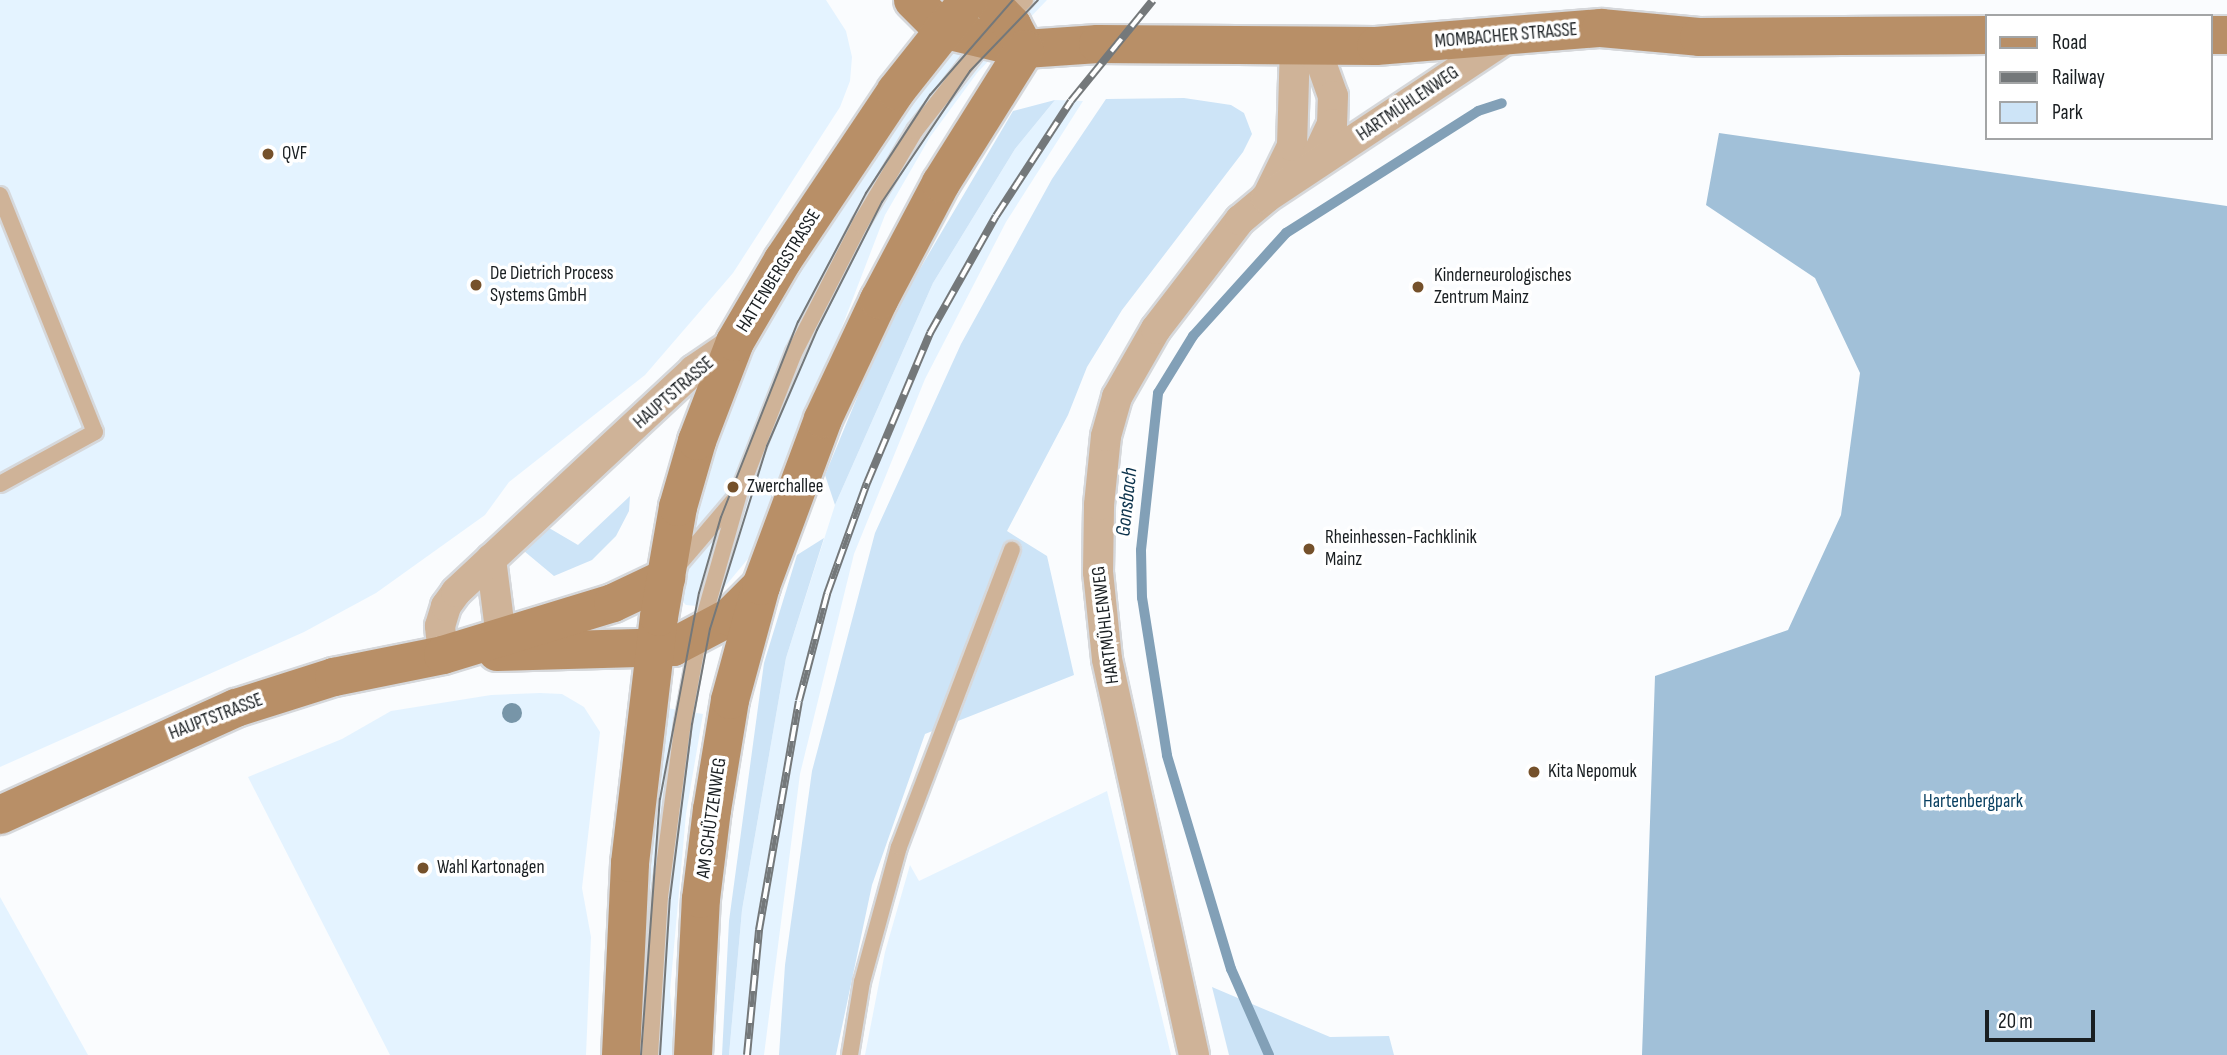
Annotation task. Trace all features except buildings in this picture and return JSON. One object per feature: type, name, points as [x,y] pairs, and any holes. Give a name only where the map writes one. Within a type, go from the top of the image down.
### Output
[{"type":"main road","points":[[761,586],[822,419],[878,300],[941,183],[1006,21],[942,29],[914,0]]},
{"type":"main road","name":"HATTENBERGSTRASSE","points":[[680,638],[666,578],[682,490],[735,342],[783,260],[942,29],[968,0]]},
{"type":"main road","name":"MOMBACHER STRASSE","points":[[1006,21],[1098,44],[1295,46],[1507,38],[1601,28],[1699,37],[1986,35]]},
{"type":"main road","name":"HAUPTSTRASSE","points":[[0,815],[236,708],[334,677],[443,654],[501,637],[621,600],[666,578]]},
{"type":"main road","name":"HAUPTSTRASSE","points":[[443,654],[680,638],[730,617],[761,586]]},
{"type":"main road","name":"AM SCHÜTZENWEG","points":[[693,1055],[701,899],[730,700],[761,586]]},
{"type":"main road","points":[[621,600],[680,638],[730,700]]},
{"type":"main road","points":[[621,1055],[630,863],[680,638]]},
{"type":"street","name":"HARTMÜHLENWEG","points":[[1194,1055],[1107,659],[1098,572],[1100,477],[1116,397],[1131,368],[1198,272],[1240,220],[1266,198],[1507,38]]},
{"type":"street","name":"HARTMÜHLENWEG","points":[[1266,198],[1292,146],[1295,46],[1319,57],[1333,96],[1327,140],[1309,169]]},
{"type":"street","name":"HAUPTSTRASSE","points":[[443,654],[440,626],[446,606],[491,559],[694,370],[735,342]]},
{"type":"street","points":[[491,559],[501,637]]},
{"type":"lane","points":[[650,1055],[680,638],[794,353],[860,224],[915,131],[1006,21]]},
{"type":"lane","points":[[0,195],[95,432],[0,484]]},
{"type":"lane","points":[[666,578],[692,554],[740,490]]},
{"type":"lane","points":[[850,1055],[862,982],[899,847],[1012,550]]},
{"type":"shaded area","points":[[0,0],[826,0],[846,31],[852,57],[850,81],[840,107],[733,273],[645,375],[509,482],[485,515],[376,593],[304,632],[0,767]]},
{"type":"shaded area","points":[[994,0],[1047,0],[977,73],[930,137],[885,215],[757,548],[722,590],[697,606],[686,605],[681,600],[686,542],[702,483],[758,342],[794,278],[914,94]]},
{"type":"shaded area","points":[[1055,100],[1083,101],[1006,222],[925,379],[854,554],[800,774],[764,1055],[729,1055],[742,910],[786,658],[835,505],[933,283],[1015,149]]},
{"type":"shaded area","points":[[562,694],[584,707],[600,732],[582,888],[591,937],[586,1055],[390,1055],[248,777],[342,739],[391,711],[491,695]]},
{"type":"shaded area","points":[[661,707],[703,714],[686,814],[670,991],[675,1055],[629,1055]]},
{"type":"shaded area","points":[[1107,791],[1171,1055],[865,1055],[885,952],[910,865],[919,881]]},
{"type":"shaded area","points":[[0,897],[88,1055],[0,1055]]},
{"type":"green space","points":[[1184,98],[1231,105],[1244,113],[1252,134],[1243,152],[1122,310],[1087,367],[1068,415],[1007,531],[1047,556],[1074,675],[925,734],[872,885],[836,1055],[779,1055],[785,965],[812,771],[875,533],[961,344],[1052,179],[1106,99]]},
{"type":"green space","points":[[1055,100],[1015,149],[933,283],[835,505],[825,475],[888,323],[1013,111]]},
{"type":"green space","name":"Hartenbergpark","points":[[1719,133],[2227,206],[2227,1055],[1642,1055],[1655,676],[1788,630],[1841,515],[1860,373],[1815,278],[1706,205]]},
{"type":"green space","points":[[630,496],[629,511],[616,536],[592,560],[554,576],[524,551],[544,525],[578,545]]},
{"type":"green space","points":[[824,538],[786,658],[742,910],[729,1055],[722,1055],[729,921],[764,663],[797,555]]},
{"type":"green space","points":[[1212,987],[1330,1037],[1389,1036],[1394,1055],[1229,1055]]},
{"type":"waterway","name":"Gonsbach","points":[[1269,1055],[1231,969],[1167,755],[1142,598],[1141,550],[1158,393],[1193,336],[1286,233],[1478,111],[1502,103]]},
{"type":"tram line","points":[[641,1055],[660,799],[699,593],[721,517],[798,322],[866,193],[930,95],[1013,0]]},
{"type":"tram line","points":[[660,1055],[670,898],[692,724],[710,629],[767,446],[817,330],[882,202],[970,71],[1038,0]]},
{"type":"railway","points":[[747,1055],[759,930],[799,701],[827,594],[867,483],[930,333],[996,216],[1071,101],[1153,0]]},
{"type":"place","name":"QVF","points":[[268,154]]},
{"type":"place","name":"De Dietrich Process Systems GmbH","points":[[476,285]]},
{"type":"place","name":"Kinderneurologisches Zentrum Mainz","points":[[1418,287]]},
{"type":"place","name":"Zwerchallee","points":[[733,487]]},
{"type":"place","name":"Rheinhessen-Fachklinik Mainz","points":[[1309,549]]},
{"type":"place","name":"Kita Nepomuk","points":[[1534,772]]},
{"type":"place","name":"Wahl Kartonagen","points":[[423,868]]}]
